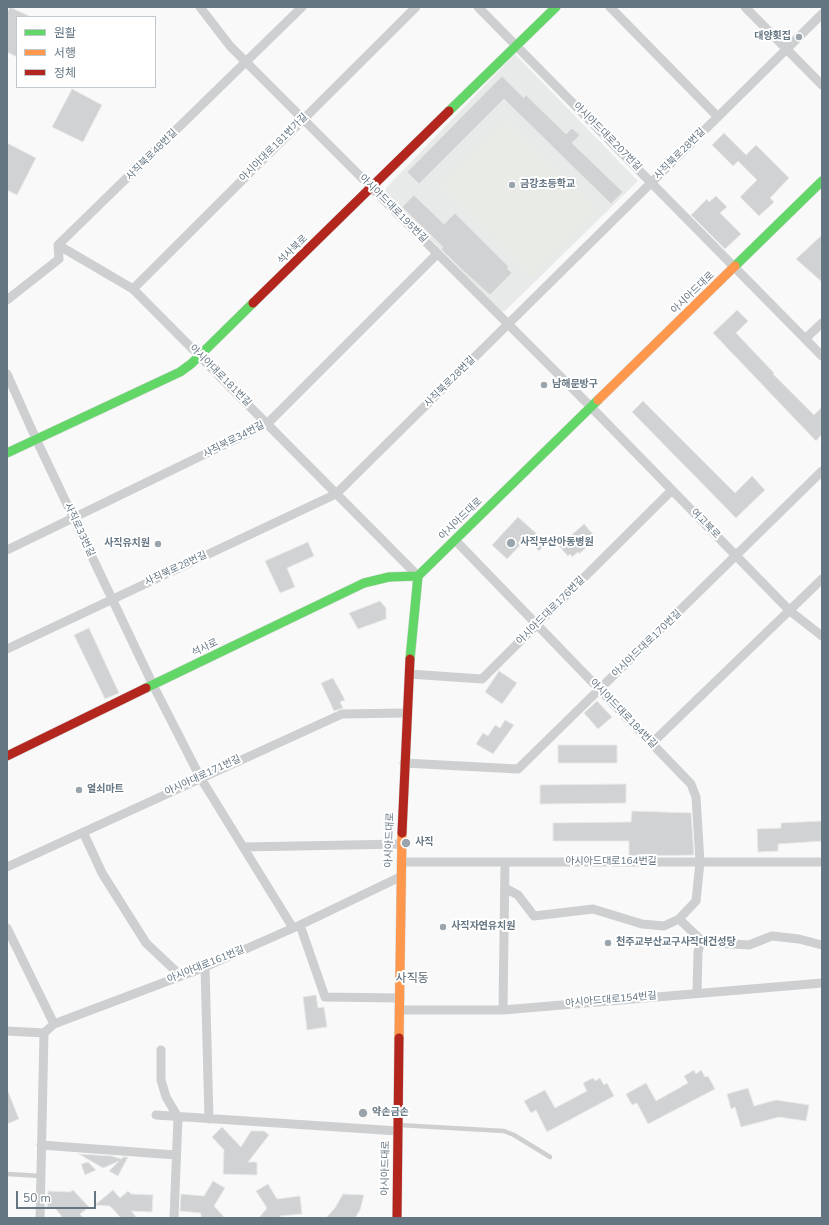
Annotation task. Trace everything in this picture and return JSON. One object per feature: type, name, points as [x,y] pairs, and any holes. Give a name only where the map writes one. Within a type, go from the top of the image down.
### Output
[{"type":"main road","name":"석사북로","points":[[7,453],[180,372],[200,356],[556,7]]},
{"type":"main road","name":"아시아드대로","points":[[397,1218],[400,877],[406,713],[418,576],[735,268],[822,181]]},
{"type":"main road","name":"석사로","points":[[7,756],[364,582],[389,577],[418,576]]},
{"type":"street","name":"아시아드대로195번길","points":[[200,7],[230,46],[591,407]]},
{"type":"street","name":"아시아대로181번가길","points":[[133,288],[416,7]]},
{"type":"street","name":"아시아드대로207번길","points":[[478,7],[822,356]]},
{"type":"street","points":[[610,7],[718,117]]},
{"type":"street","points":[[745,7],[822,85]]},
{"type":"street","name":"사직북로48번길","points":[[58,245],[246,62],[296,9]]},
{"type":"street","name":"사직북로28번길","points":[[7,649],[336,494],[822,14]]},
{"type":"street","points":[[7,300],[59,259],[58,245]]},
{"type":"street","name":"아시아대로181번길","points":[[58,245],[133,288],[418,576]]},
{"type":"street","name":"사직북로34번길","points":[[7,550],[74,519],[267,424],[437,254]]},
{"type":"street","points":[[805,339],[822,323]]},
{"type":"street","name":"사직로33번길","points":[[7,374],[36,439],[153,686],[200,777],[243,847],[296,927],[325,997],[399,998]]},
{"type":"street","name":"여고북로","points":[[591,407],[790,611],[822,636]]},
{"type":"street","name":"아시아드대로170번길","points":[[404,763],[518,769],[822,471]]},
{"type":"street","name":"아시아드대로176번길","points":[[409,674],[482,679],[672,490]]},
{"type":"street","name":"아시아드대로184번길","points":[[455,540],[691,784],[696,797],[700,862],[696,901],[678,920]]},
{"type":"street","points":[[651,744],[822,579]]},
{"type":"street","name":"아시아대로171번길","points":[[7,867],[200,777],[342,714],[406,713]]},
{"type":"street","points":[[83,832],[102,873],[146,943],[181,976]]},
{"type":"street","points":[[243,847],[402,844]]},
{"type":"street","name":"아시아드대로164번길","points":[[401,862],[822,862]]},
{"type":"street","points":[[503,1010],[505,862]]},
{"type":"street","name":"아시아대로161번길","points":[[44,1033],[54,1024],[205,966],[296,927],[400,877]]},
{"type":"street","points":[[505,888],[518,895],[534,916],[593,909],[642,924],[664,926],[678,920],[701,940],[715,943],[749,945],[772,936],[799,939],[822,945]]},
{"type":"street","points":[[7,928],[54,1024]]},
{"type":"street","points":[[697,992],[698,952],[701,940]]},
{"type":"street","points":[[205,966],[209,1119]]},
{"type":"street","name":"아시아드대로154번길","points":[[399,1010],[503,1010],[697,992],[822,983]]},
{"type":"street","points":[[7,1031],[44,1033],[40,1218]]},
{"type":"street","points":[[161,1050],[161,1080],[166,1097],[178,1117],[174,1218]]},
{"type":"street","points":[[156,1115],[398,1128]]},
{"type":"street","points":[[42,1145],[176,1155]]},
{"type":"lane","points":[[398,1128],[504,1131],[514,1134],[550,1157]]},
{"type":"lane","points":[[7,1174],[41,1176]]},
{"type":"shaded area","name":"금강초등학교","points":[[515,54],[638,181],[506,310],[502,312],[385,193],[386,188]]},
{"type":"shaded area","points":[[505,118],[599,209],[532,277],[439,186]]},
{"type":"building","points":[[10,7],[29,16],[16,16],[16,56],[7,52],[7,13]]},
{"type":"building","points":[[502,76],[524,98],[526,95],[566,134],[572,128],[580,135],[572,143],[623,192],[611,204],[504,99],[419,184],[407,172]]},
{"type":"building","points":[[72,89],[102,105],[83,142],[52,127]]},
{"type":"building","points":[[724,133],[746,155],[756,145],[789,178],[770,198],[774,202],[759,216],[740,197],[757,180],[738,161],[733,166],[712,145]]},
{"type":"building","points":[[7,143],[36,158],[17,195],[7,190]]},
{"type":"building","points":[[414,195],[444,224],[455,213],[509,267],[507,268],[512,273],[490,295],[441,249],[443,247],[402,207]]},
{"type":"building","points":[[716,196],[727,207],[720,213],[741,234],[725,249],[691,215],[707,199],[709,202]]},
{"type":"building","points":[[822,235],[822,282],[796,259]]},
{"type":"building","points":[[737,310],[748,321],[736,333],[774,373],[773,374],[814,415],[822,407],[822,434],[816,441],[713,333]]},
{"type":"building","points":[[643,401],[735,493],[752,476],[765,490],[736,518],[632,412]]},
{"type":"building","points":[[518,517],[547,543],[539,551],[526,539],[507,559],[492,545]]},
{"type":"building","points":[[584,524],[593,534],[589,537],[591,539],[587,543],[589,545],[579,554],[578,552],[572,557],[570,554],[568,556],[559,546]]},
{"type":"building","points":[[308,542],[314,556],[287,568],[295,587],[280,593],[265,561]]},
{"type":"building","points":[[380,601],[386,608],[386,619],[358,629],[349,613]]},
{"type":"building","points":[[89,628],[119,693],[105,699],[74,635]]},
{"type":"building","points":[[499,671],[517,683],[502,704],[485,692]]},
{"type":"building","points":[[333,678],[345,700],[340,702],[343,708],[334,711],[321,683]]},
{"type":"building","points":[[597,701],[612,717],[598,729],[584,713]]},
{"type":"building","points":[[505,720],[514,725],[493,754],[476,744],[483,733],[488,736],[495,725],[500,728]]},
{"type":"building","points":[[558,745],[617,745],[617,763],[558,763]]},
{"type":"building","points":[[626,784],[626,803],[540,804],[540,785]]},
{"type":"building","points":[[632,811],[691,813],[694,855],[629,856],[629,841],[553,841],[553,823],[631,822]]},
{"type":"building","points":[[822,821],[822,841],[778,844],[778,851],[758,852],[757,829],[781,828],[781,823]]},
{"type":"building","points":[[316,995],[318,1008],[324,1007],[327,1027],[307,1030],[303,997]]},
{"type":"building","points":[[694,1070],[696,1074],[701,1070],[705,1077],[708,1076],[715,1089],[648,1124],[637,1103],[632,1105],[626,1094],[646,1083],[656,1101],[688,1083],[684,1076]]},
{"type":"building","points":[[593,1078],[595,1081],[600,1078],[604,1085],[607,1083],[614,1096],[547,1132],[536,1110],[531,1113],[524,1101],[545,1090],[555,1108],[587,1091],[583,1083]]},
{"type":"building","points":[[748,1088],[754,1106],[776,1100],[809,1105],[806,1121],[779,1117],[741,1127],[735,1107],[731,1109],[727,1094]]},
{"type":"building","points":[[7,1089],[19,1119],[7,1124]]},
{"type":"building","points":[[222,1127],[241,1147],[251,1131],[264,1131],[269,1135],[248,1162],[257,1162],[257,1175],[223,1174],[224,1150],[212,1137]]},
{"type":"building","points":[[79,1154],[112,1156],[121,1159],[123,1157],[128,1157],[118,1176],[109,1171],[119,1161],[103,1168]]},
{"type":"building","points":[[88,1162],[96,1170],[85,1175],[81,1164]]},
{"type":"building","points":[[213,1181],[225,1188],[214,1206],[225,1218],[201,1218],[201,1213],[180,1211],[181,1194],[204,1196]]},
{"type":"building","points":[[268,1184],[277,1199],[300,1196],[302,1214],[280,1216],[280,1218],[259,1218],[267,1208],[256,1191]]},
{"type":"building","points":[[73,1190],[89,1207],[80,1214],[83,1218],[63,1218],[55,1208],[47,1208],[48,1191],[70,1192]]},
{"type":"building","points":[[113,1190],[120,1198],[128,1191],[131,1194],[153,1195],[152,1212],[131,1211],[137,1218],[121,1218],[110,1206],[95,1205]]},
{"type":"building","points":[[343,1194],[364,1195],[360,1210],[355,1218],[326,1218],[335,1208]]},
{"type":"traffic: fast","points":[[449,111],[556,7]]},
{"type":"traffic: fast","points":[[735,266],[822,181]]},
{"type":"traffic: fast","points":[[7,453],[180,372],[191,364],[253,303]]},
{"type":"traffic: fast","points":[[410,659],[418,576],[598,400]]},
{"type":"traffic: fast","points":[[146,688],[364,583],[389,577],[418,576]]},
{"type":"traffic: slow","points":[[598,400],[735,266]]},
{"type":"traffic: slow","points":[[399,1038],[402,833]]},
{"type":"traffic: jam","points":[[253,303],[449,111]]},
{"type":"traffic: jam","points":[[402,833],[410,659]]},
{"type":"traffic: jam","points":[[7,756],[146,688]]},
{"type":"traffic: jam","points":[[397,1218],[399,1038]]},
{"type":"place","name":"대양횟집","points":[[799,37]]},
{"type":"place","name":"금강초등학교","points":[[512,185]]},
{"type":"place","name":"남해문방구","points":[[544,385]]},
{"type":"place","name":"사직부산아동병원","points":[[511,543]]},
{"type":"place","name":"사직유치원","points":[[158,544]]},
{"type":"place","name":"열쇠마트","points":[[79,790]]},
{"type":"place","name":"사직","points":[[406,843]]},
{"type":"place","name":"사직자연유치원","points":[[443,927]]},
{"type":"place","name":"천주교부산교구사직대건성당","points":[[608,943]]},
{"type":"place","name":"약손금손","points":[[363,1113]]},
{"type":"district","name":"사직동","points":[[412,979]]}]
